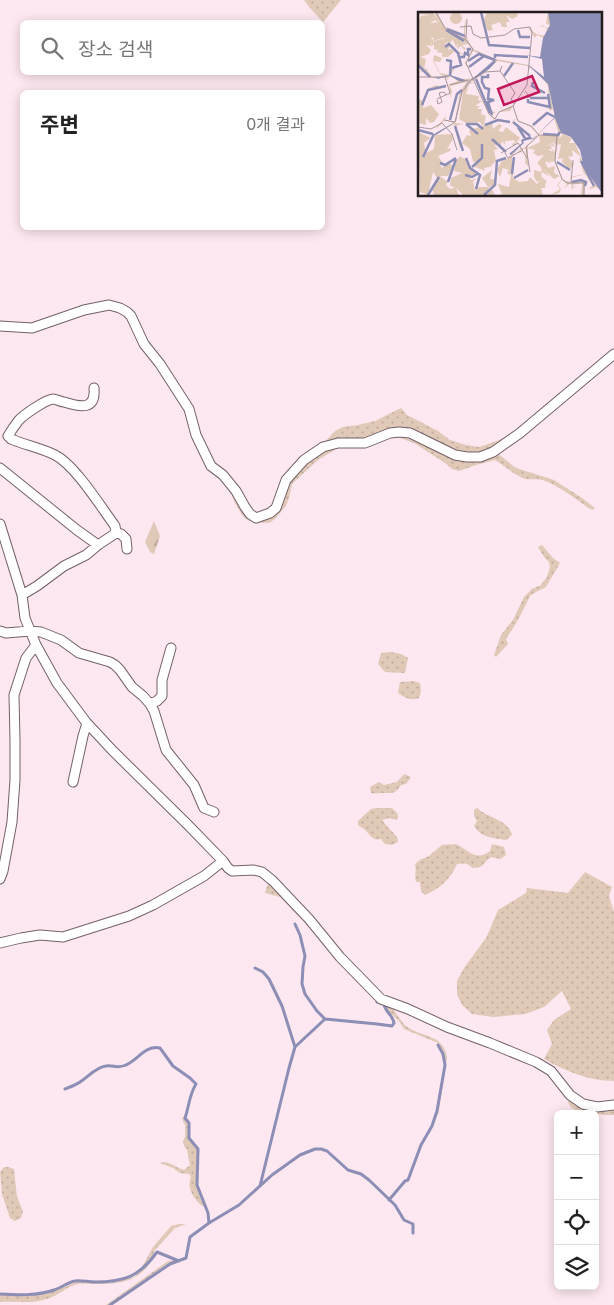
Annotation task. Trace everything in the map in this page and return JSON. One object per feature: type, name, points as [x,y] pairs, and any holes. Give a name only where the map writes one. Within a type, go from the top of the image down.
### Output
[{"type":"street","points":[[0,326],[32,328],[84,310],[109,305],[127,312],[131,316],[144,344],[160,364],[189,409],[196,435],[211,466],[223,475],[236,491],[250,514],[256,518],[270,514],[276,508],[286,480],[304,460],[323,447],[338,443],[365,443],[390,433],[399,432],[410,433],[455,455],[480,457],[493,452],[520,433],[614,354]]},
{"type":"street","points":[[94,388],[94,396],[88,405],[81,406],[53,399],[20,419],[8,436],[10,439],[54,454],[62,459],[92,493],[115,526],[116,533]]},
{"type":"street","points":[[0,468],[98,545]]},
{"type":"street","points":[[0,524],[22,595],[25,618],[36,645],[57,683],[87,723],[117,756],[188,825],[228,868],[232,870],[262,872],[273,881],[309,919],[340,957],[381,999],[536,1062],[551,1071],[570,1095],[583,1104],[597,1107],[614,1105]]},
{"type":"street","points":[[22,595],[64,566],[86,555],[116,533],[122,534],[126,539],[126,549]]},
{"type":"street","points":[[0,631],[6,633],[41,632],[61,640],[79,653],[115,665],[132,688],[150,704],[166,750],[194,785],[204,808],[214,812]]},
{"type":"street","points":[[0,879],[12,822],[16,742],[14,695],[26,658],[36,645]]},
{"type":"street","points":[[150,704],[162,696],[162,680],[171,648]]},
{"type":"street","points":[[72,782],[87,723]]},
{"type":"street","points":[[0,943],[40,935],[63,937],[130,916],[154,905],[204,876],[223,861]]},
{"type":"green space","points":[[304,0],[341,0],[325,20],[321,20]]},
{"type":"green space","points":[[401,408],[407,415],[438,431],[450,440],[466,445],[479,447],[519,431],[502,444],[479,453],[462,454],[418,433],[322,445],[335,431],[343,427],[375,421]]},
{"type":"green space","points":[[394,436],[421,444],[456,460],[468,462],[482,460],[497,453],[516,468],[554,480],[595,508],[592,510],[551,484],[540,480],[525,479],[495,460],[459,471],[452,469],[414,443]]},
{"type":"green space","points":[[338,448],[318,460],[292,484],[286,506],[275,519],[269,523],[253,522],[247,520],[242,515],[227,483],[243,509],[267,518],[285,488],[304,462],[327,449]]},
{"type":"green space","points":[[154,521],[160,536],[154,554],[150,552],[145,542]]},
{"type":"green space","points":[[542,545],[560,563],[546,587],[530,596],[506,639],[508,644],[496,657],[494,655],[501,635],[513,620],[524,597],[532,589],[541,585],[547,577],[550,567],[549,562],[538,547]]},
{"type":"green space","points":[[391,652],[408,658],[405,673],[385,672],[378,664],[381,653]]},
{"type":"green space","points":[[413,681],[420,683],[421,691],[419,698],[408,698],[398,693],[400,682]]},
{"type":"green space","points":[[404,774],[411,777],[406,784],[401,785],[396,791],[371,793],[370,787],[379,782],[384,785],[397,782]]},
{"type":"green space","points":[[392,808],[398,814],[397,820],[389,818],[382,820],[397,837],[398,842],[392,845],[385,844],[381,839],[373,838],[358,825],[358,821],[371,809]]},
{"type":"green space","points":[[477,808],[506,825],[512,835],[506,840],[488,837],[480,833],[474,826],[477,821],[474,816],[474,810]]},
{"type":"green space","points":[[456,844],[472,854],[480,855],[490,851],[492,844],[504,847],[506,855],[500,859],[491,857],[482,866],[477,868],[472,868],[466,864],[457,864],[452,874],[444,882],[435,890],[425,895],[421,891],[420,882],[416,882],[415,864],[429,856],[442,845]]},
{"type":"green space","points":[[585,872],[612,887],[609,896],[614,912],[614,1081],[604,1081],[578,1074],[544,1059],[552,1044],[547,1030],[554,1020],[571,1009],[562,991],[544,1007],[525,1014],[493,1017],[472,1014],[462,1005],[457,994],[457,981],[486,938],[498,910],[526,893],[527,888],[568,893]]},
{"type":"green space","points":[[269,880],[390,1004],[406,1026],[437,1040],[441,1044],[447,1058],[438,1116],[445,1065],[442,1049],[438,1043],[404,1029],[399,1021],[385,1008],[385,1004],[375,1000],[280,897],[265,893]]},
{"type":"green space","points":[[565,1095],[576,1104],[588,1108],[614,1108],[614,1115],[599,1114],[599,1110],[576,1110],[570,1106]]},
{"type":"green space","points":[[189,1108],[185,1119],[188,1124],[188,1138],[197,1149],[196,1186],[204,1207],[197,1202],[192,1194],[190,1186],[191,1177],[189,1174],[180,1173],[160,1163],[170,1163],[184,1170],[190,1165],[183,1141],[185,1125],[182,1119]]},
{"type":"green space","points":[[4,1167],[14,1169],[17,1197],[23,1211],[21,1218],[15,1221],[10,1218],[2,1194],[0,1172]]},
{"type":"green space","points":[[186,1224],[175,1228],[155,1250],[151,1260],[142,1267],[153,1247],[171,1226]]},
{"type":"green space","points":[[152,1260],[146,1268],[134,1278],[127,1281],[111,1283],[78,1284],[41,1301],[0,1302],[0,1295],[36,1295],[51,1292],[77,1282],[110,1283],[134,1277]]},
{"type":"green space","points":[[168,1261],[177,1261],[169,1263],[109,1305],[106,1305]]},
{"type":"waterway","points":[[295,924],[305,956],[302,984],[305,994],[325,1019]]},
{"type":"waterway","points":[[255,968],[263,972],[269,979],[282,1006],[295,1047]]},
{"type":"waterway","points":[[260,1186],[295,1047],[325,1019],[392,1026],[393,1020],[384,1004],[377,1002]]},
{"type":"waterway","points":[[389,1200],[408,1180],[421,1145],[432,1126],[437,1111],[445,1065],[443,1054],[438,1045]]},
{"type":"waterway","points":[[65,1089],[78,1083],[99,1068],[123,1066],[150,1049],[160,1048],[173,1066],[196,1084],[190,1097],[185,1118],[189,1123],[189,1138],[198,1149],[197,1185],[208,1213],[209,1223]]},
{"type":"waterway","points":[[110,1305],[170,1264],[186,1258],[190,1237],[239,1205],[272,1175],[300,1155],[315,1149],[327,1151],[348,1170],[361,1174],[369,1180],[395,1205],[404,1220],[413,1224],[413,1233]]},
{"type":"waterway","points":[[0,1294],[34,1294],[48,1292],[75,1281],[105,1282],[123,1279],[144,1267],[157,1252],[179,1261]]}]
